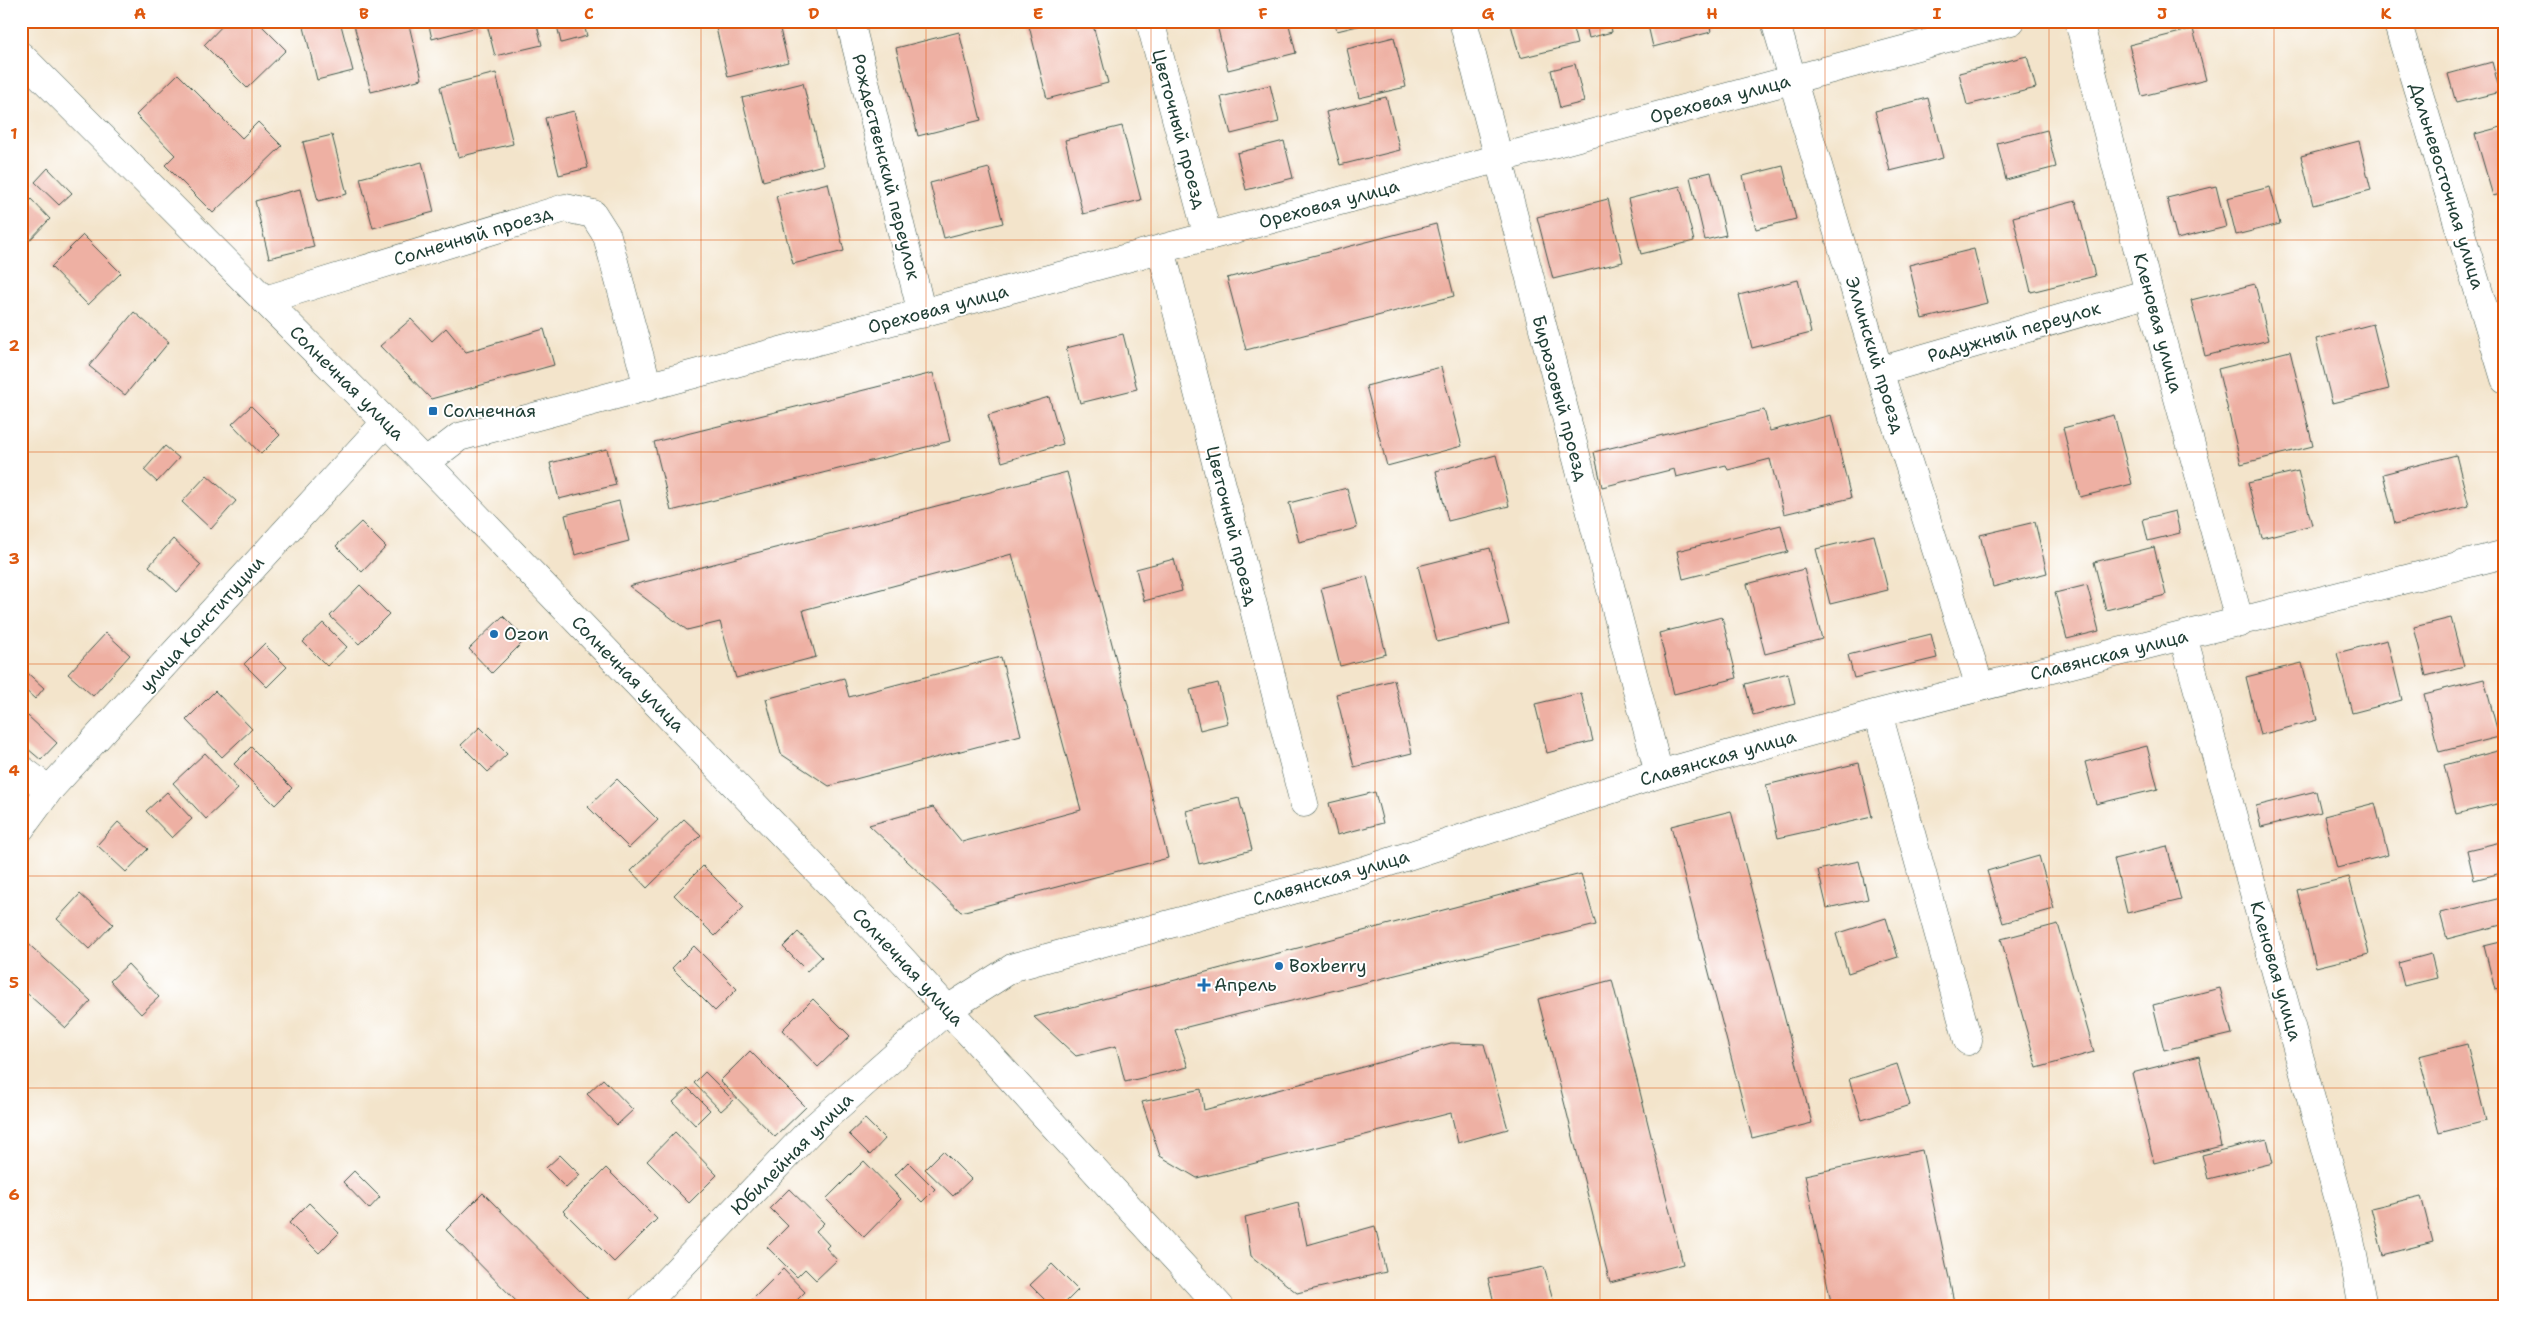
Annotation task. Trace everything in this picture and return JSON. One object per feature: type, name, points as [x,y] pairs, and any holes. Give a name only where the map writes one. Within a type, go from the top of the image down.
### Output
[{"type":"street","name":"Рождественский переулок","points":[[850,21],[922,314]]},
{"type":"street","name":"Цветочный проезд","points":[[1150,21],[1208,237]]},
{"type":"street","name":"Бирюзовый проезд","points":[[1463,21],[1659,774]]},
{"type":"street","name":"Эллинский проезд","points":[[1775,21],[1791,80],[1879,370],[1980,688]]},
{"type":"street","name":"Ореховая улица","points":[[425,463],[459,437],[2011,21]]},
{"type":"street","name":"Кленовая улица","points":[[2079,21],[2149,293],[2240,623]]},
{"type":"street","name":"Дальневосточная улица","points":[[2397,21],[2505,379]]},
{"type":"street","name":"Солнечная улица","points":[[21,56],[386,422],[888,944],[1220,1307]]},
{"type":"street","name":"Солнечный проезд","points":[[265,300],[565,208],[592,214],[607,236],[648,387]]},
{"type":"street","name":"Цветочный проезд","points":[[1161,249],[1304,803]]},
{"type":"street","name":"Радужный переулок","points":[[1879,370],[2149,293]]},
{"type":"street","name":"улица Конституции","points":[[21,828],[50,790],[386,422]]},
{"type":"street","name":"Славянская улица","points":[[948,1010],[1014,967],[1362,871],[1659,774],[1878,713],[2240,623],[2505,554]]},
{"type":"street","name":"Кленовая улица","points":[[2182,636],[2350,1240],[2363,1307]]},
{"type":"street","points":[[1878,713],[1968,1041]]},
{"type":"street","points":[[21,769],[50,790]]},
{"type":"street","name":"Юбилейная улица","points":[[642,1307],[810,1131],[948,1010]]},
{"type":"building","points":[[227,21],[257,21],[286,50],[247,88],[204,45]]},
{"type":"building","points":[[311,21],[340,21],[353,71],[317,80],[303,23]]},
{"type":"building","points":[[353,21],[408,21],[422,79],[371,92]]},
{"type":"building","points":[[428,21],[479,21],[481,26],[432,39]]},
{"type":"building","points":[[486,21],[536,21],[542,45],[495,56]]},
{"type":"building","points":[[556,21],[583,21],[587,36],[561,43]]},
{"type":"building","points":[[727,21],[778,21],[788,62],[728,77],[715,24]]},
{"type":"building","points":[[1092,21],[1108,83],[1047,99],[1028,22]]},
{"type":"building","points":[[1216,21],[1288,21],[1296,53],[1228,70]]},
{"type":"building","points":[[1334,21],[1373,21],[1374,22],[1337,31]]},
{"type":"building","points":[[1510,21],[1571,21],[1577,44],[1520,58]]},
{"type":"building","points":[[1585,21],[1610,21],[1612,32],[1589,38]]},
{"type":"building","points":[[1647,21],[1709,21],[1711,32],[1653,47]]},
{"type":"building","points":[[2193,29],[2206,80],[2142,96],[2129,45]]},
{"type":"building","points":[[2505,30],[2505,42],[2504,42],[2501,31]]},
{"type":"building","points":[[959,32],[981,120],[918,136],[896,48]]},
{"type":"building","points":[[1394,37],[1406,87],[1359,98],[1347,49]]},
{"type":"building","points":[[2027,56],[2036,88],[1967,105],[1959,73]]},
{"type":"building","points":[[2492,62],[2500,92],[2456,103],[2448,74]]},
{"type":"building","points":[[1575,64],[1584,102],[1560,108],[1551,70]]},
{"type":"building","points":[[496,73],[513,144],[458,157],[440,87]]},
{"type":"building","points":[[178,74],[242,138],[258,122],[282,146],[213,213],[165,165],[175,155],[136,115]]},
{"type":"building","points":[[803,83],[823,165],[763,181],[742,98]]},
{"type":"building","points":[[1270,85],[1279,122],[1231,134],[1221,97]]},
{"type":"building","points":[[1386,97],[1400,150],[1340,165],[1326,112]]},
{"type":"building","points":[[1928,98],[1943,158],[1890,171],[1875,111]]},
{"type":"building","points":[[574,111],[588,168],[559,175],[545,118]]},
{"type":"building","points":[[1122,126],[1141,200],[1083,214],[1065,140]]},
{"type":"building","points":[[2505,126],[2505,193],[2493,196],[2475,134]]},
{"type":"building","points":[[2047,130],[2056,167],[2006,180],[1997,143]]},
{"type":"building","points":[[332,135],[347,194],[318,201],[303,142]]},
{"type":"building","points":[[1284,141],[1293,178],[1246,190],[1237,153]]},
{"type":"building","points":[[2359,141],[2371,190],[2313,205],[2301,156]]},
{"type":"building","points":[[422,162],[434,212],[373,228],[360,178]]},
{"type":"building","points":[[1783,166],[1796,219],[1756,229],[1743,176]]},
{"type":"building","points":[[48,168],[72,193],[59,205],[35,182]]},
{"type":"building","points":[[989,168],[1003,223],[944,238],[930,183]]},
{"type":"building","points":[[1711,172],[1726,235],[1705,240],[1690,177]]},
{"type":"building","points":[[828,183],[844,251],[793,264],[776,196]]},
{"type":"building","points":[[1680,186],[1694,241],[1641,254],[1628,199]]},
{"type":"building","points":[[2216,186],[2226,227],[2177,239],[2167,198]]},
{"type":"building","points":[[2270,187],[2280,224],[2236,235],[2227,198]]},
{"type":"building","points":[[300,189],[314,247],[269,258],[255,201]]},
{"type":"building","points":[[31,199],[50,219],[26,244],[21,239],[21,209]]},
{"type":"building","points":[[1608,199],[1623,262],[1553,279],[1537,217]]},
{"type":"building","points":[[2076,201],[2095,276],[2031,292],[2013,217]]},
{"type":"building","points":[[1436,224],[1454,296],[1246,350],[1227,278]]},
{"type":"building","points":[[83,235],[121,273],[88,305],[51,267]]},
{"type":"building","points":[[1974,249],[1987,303],[1922,319],[1909,265]]},
{"type":"building","points":[[1798,280],[1811,333],[1752,348],[1739,295]]},
{"type":"building","points":[[2255,284],[2269,340],[2205,356],[2191,300]]},
{"type":"building","points":[[134,312],[169,342],[125,395],[89,366]]},
{"type":"building","points":[[411,319],[432,341],[446,328],[466,352],[544,329],[554,365],[431,399],[380,346]]},
{"type":"building","points":[[2373,324],[2389,389],[2332,403],[2316,339]]},
{"type":"building","points":[[1123,334],[1137,389],[1080,403],[1066,348]]},
{"type":"building","points":[[2290,351],[2313,446],[2241,464],[2218,369]]},
{"type":"building","points":[[1441,367],[1462,446],[1387,466],[1366,386]]},
{"type":"building","points":[[933,373],[950,441],[671,511],[654,442]]},
{"type":"building","points":[[1049,397],[1063,444],[1002,462],[988,415]]},
{"type":"building","points":[[251,406],[280,435],[261,454],[232,424]]},
{"type":"building","points":[[1764,410],[1770,431],[1831,415],[1851,498],[1784,514],[1770,459],[1728,470],[1726,465],[1676,477],[1674,469],[1602,487],[1594,452]]},
{"type":"building","points":[[2114,415],[2132,484],[2080,497],[2063,428]]},
{"type":"building","points":[[165,446],[179,458],[157,482],[144,470]]},
{"type":"building","points":[[607,449],[616,485],[559,499],[550,463]]},
{"type":"building","points":[[1496,455],[1509,506],[1448,521],[1436,471]]},
{"type":"building","points":[[2456,455],[2469,506],[2395,524],[2383,474]]},
{"type":"building","points":[[2298,471],[2312,525],[2262,538],[2248,483]]},
{"type":"building","points":[[1067,472],[1168,858],[961,912],[869,825],[933,807],[962,842],[1081,810],[1012,554],[803,610],[816,657],[736,678],[720,622],[687,630],[629,586]]},
{"type":"building","points":[[207,475],[236,501],[211,529],[182,502]]},
{"type":"building","points":[[1347,488],[1357,528],[1299,542],[1289,503]]},
{"type":"building","points":[[619,501],[629,541],[575,555],[565,515]]},
{"type":"building","points":[[2175,511],[2180,533],[2148,541],[2143,519]]},
{"type":"building","points":[[361,522],[386,547],[362,572],[336,546]]},
{"type":"building","points":[[2035,522],[2047,573],[1993,587],[1980,535]]},
{"type":"building","points":[[1781,525],[1788,552],[1683,579],[1677,551]]},
{"type":"building","points":[[1874,535],[1888,590],[1830,604],[1816,549]]},
{"type":"building","points":[[173,539],[201,565],[177,592],[149,566]]},
{"type":"building","points":[[2154,547],[2166,595],[2106,610],[2094,562]]},
{"type":"building","points":[[1490,548],[1509,624],[1437,642],[1418,566]]},
{"type":"building","points":[[1174,559],[1182,591],[1144,601],[1136,569]]},
{"type":"building","points":[[1804,569],[1822,639],[1765,654],[1747,584]]},
{"type":"building","points":[[1367,576],[1386,654],[1340,666],[1321,588]]},
{"type":"building","points":[[360,585],[389,614],[359,644],[330,616]]},
{"type":"building","points":[[2087,585],[2099,631],[2067,639],[2055,593]]},
{"type":"building","points":[[503,616],[526,639],[492,673],[469,649]]},
{"type":"building","points":[[1722,617],[1737,678],[1674,694],[1659,633]]},
{"type":"building","points":[[2451,618],[2464,666],[2426,676],[2414,627]]},
{"type":"building","points":[[323,623],[347,647],[327,666],[303,642]]},
{"type":"building","points":[[106,633],[130,655],[93,696],[68,674]]},
{"type":"building","points":[[1931,634],[1937,658],[1854,678],[1848,655]]},
{"type":"building","points":[[2387,640],[2402,700],[2352,713],[2337,653]]},
{"type":"building","points":[[264,644],[287,667],[267,687],[244,664]]},
{"type":"building","points":[[1001,657],[1021,735],[829,786],[781,754],[766,699],[844,678],[849,697]]},
{"type":"building","points":[[2302,663],[2317,720],[2260,735],[2246,677]]},
{"type":"building","points":[[21,667],[44,688],[35,699],[21,686]]},
{"type":"building","points":[[1788,673],[1795,704],[1753,715],[1745,684]]},
{"type":"building","points":[[2484,679],[2499,737],[2439,752],[2424,694]]},
{"type":"building","points":[[1394,680],[1412,753],[1354,767],[1336,694]]},
{"type":"building","points":[[1218,683],[1228,723],[1200,730],[1190,690]]},
{"type":"building","points":[[215,691],[252,729],[222,757],[186,720]]},
{"type":"building","points":[[1581,693],[1593,741],[1547,753],[1535,704]]},
{"type":"building","points":[[28,716],[57,743],[41,760],[21,743],[21,724]]},
{"type":"building","points":[[480,727],[507,754],[488,772],[461,745]]},
{"type":"building","points":[[2147,746],[2158,789],[2096,804],[2085,762]]},
{"type":"building","points":[[251,747],[292,788],[275,805],[234,764]]},
{"type":"building","points":[[2505,749],[2505,802],[2456,814],[2444,765]]},
{"type":"building","points":[[205,753],[238,789],[206,819],[173,783]]},
{"type":"building","points":[[1859,763],[1872,817],[1778,838],[1766,785]]},
{"type":"building","points":[[617,779],[658,820],[629,848],[588,807]]},
{"type":"building","points":[[2316,791],[2321,812],[2261,827],[2256,806]]},
{"type":"building","points":[[167,792],[192,819],[172,838],[146,811]]},
{"type":"building","points":[[1375,792],[1383,823],[1337,835],[1329,803]]},
{"type":"building","points":[[1239,798],[1252,850],[1199,864],[1186,811]]},
{"type":"building","points":[[2375,803],[2388,855],[2337,868],[2324,816]]},
{"type":"building","points":[[1731,811],[1812,1123],[1752,1138],[1671,826]]},
{"type":"building","points":[[684,819],[701,835],[647,888],[631,871]]},
{"type":"building","points":[[118,822],[148,849],[126,872],[97,845]]},
{"type":"building","points":[[2505,841],[2505,872],[2474,880],[2467,850]]},
{"type":"building","points":[[2167,846],[2181,900],[2127,913],[2114,859]]},
{"type":"building","points":[[2039,856],[2054,909],[2003,923],[1987,871]]},
{"type":"building","points":[[1859,861],[1868,899],[1827,908],[1818,870]]},
{"type":"building","points":[[703,866],[744,907],[715,936],[674,895]]},
{"type":"building","points":[[1581,874],[1596,925],[1175,1030],[1188,1067],[1125,1082],[1116,1046],[1076,1056],[1034,1017]]},
{"type":"building","points":[[2349,877],[2369,954],[2316,967],[2297,890]]},
{"type":"building","points":[[80,894],[113,924],[89,949],[57,919]]},
{"type":"building","points":[[2505,897],[2505,924],[2447,939],[2440,913]]},
{"type":"building","points":[[1886,918],[1898,957],[1848,973],[1836,934]]},
{"type":"building","points":[[2058,924],[2094,1052],[2037,1068],[2001,939]]},
{"type":"building","points":[[798,932],[822,957],[807,971],[783,947]]},
{"type":"building","points":[[23,939],[91,1001],[66,1028],[21,988]]},
{"type":"building","points":[[2505,941],[2505,988],[2495,990],[2484,946]]},
{"type":"building","points":[[694,946],[737,989],[715,1011],[672,968]]},
{"type":"building","points":[[2431,954],[2437,978],[2404,986],[2398,963]]},
{"type":"building","points":[[128,964],[159,997],[141,1014],[110,981]]},
{"type":"building","points":[[1612,980],[1683,1264],[1610,1283],[1538,999]]},
{"type":"building","points":[[2220,988],[2232,1034],[2164,1050],[2153,1005]]},
{"type":"building","points":[[813,999],[850,1036],[818,1067],[782,1030]]},
{"type":"building","points":[[1451,1043],[1484,1044],[1508,1129],[1458,1143],[1451,1113],[1197,1178],[1160,1156],[1142,1102],[1201,1089],[1204,1110]]},
{"type":"building","points":[[2467,1044],[2486,1121],[2439,1133],[2419,1056]]},
{"type":"building","points":[[750,1051],[806,1107],[775,1137],[720,1081]]},
{"type":"building","points":[[2199,1056],[2221,1146],[2154,1163],[2132,1073]]},
{"type":"building","points":[[1897,1064],[1910,1105],[1862,1120],[1849,1079]]},
{"type":"building","points":[[705,1072],[733,1100],[721,1111],[694,1083]]},
{"type":"building","points":[[603,1079],[633,1110],[617,1125],[587,1094]]},
{"type":"building","points":[[688,1088],[710,1110],[695,1125],[673,1102]]},
{"type":"building","points":[[865,1119],[885,1139],[870,1155],[849,1134]]},
{"type":"building","points":[[675,1132],[717,1175],[689,1203],[647,1161]]},
{"type":"building","points":[[2267,1139],[2273,1163],[2208,1179],[2202,1155]]},
{"type":"building","points":[[1922,1150],[1955,1307],[1832,1307],[1805,1175]]},
{"type":"building","points":[[943,1151],[971,1179],[953,1196],[925,1169]]},
{"type":"building","points":[[560,1155],[580,1175],[566,1188],[546,1168]]},
{"type":"building","points":[[864,1161],[901,1199],[864,1237],[826,1199]]},
{"type":"building","points":[[908,1162],[935,1189],[922,1202],[895,1175]]},
{"type":"building","points":[[606,1168],[657,1219],[614,1262],[563,1211]]},
{"type":"building","points":[[354,1171],[380,1197],[369,1209],[343,1182]]},
{"type":"building","points":[[2505,1187],[2505,1210],[2504,1210],[2499,1188]]},
{"type":"building","points":[[789,1189],[824,1223],[816,1231],[829,1245],[826,1248],[837,1260],[816,1280],[805,1269],[797,1277],[767,1247],[788,1226],[770,1208]]},
{"type":"building","points":[[483,1193],[589,1300],[582,1307],[522,1307],[446,1230]]},
{"type":"building","points":[[2421,1196],[2433,1242],[2383,1255],[2371,1208]]},
{"type":"building","points":[[309,1203],[339,1233],[319,1253],[289,1223]]},
{"type":"building","points":[[1298,1203],[1307,1245],[1375,1226],[1386,1272],[1297,1293],[1251,1256],[1245,1217]]},
{"type":"building","points":[[1052,1264],[1078,1290],[1061,1307],[1052,1307],[1030,1285]]},
{"type":"building","points":[[1544,1267],[1555,1307],[1495,1307],[1488,1278]]},
{"type":"building","points":[[783,1269],[805,1292],[790,1307],[745,1307]]},
{"type":"place","name":"Солнечная","points":[[433,411]]},
{"type":"place","name":"Ozon","points":[[494,634]]},
{"type":"place","name":"Boxberry","points":[[1279,966]]},
{"type":"place","name":"Апрель","points":[[1204,985]]}]
